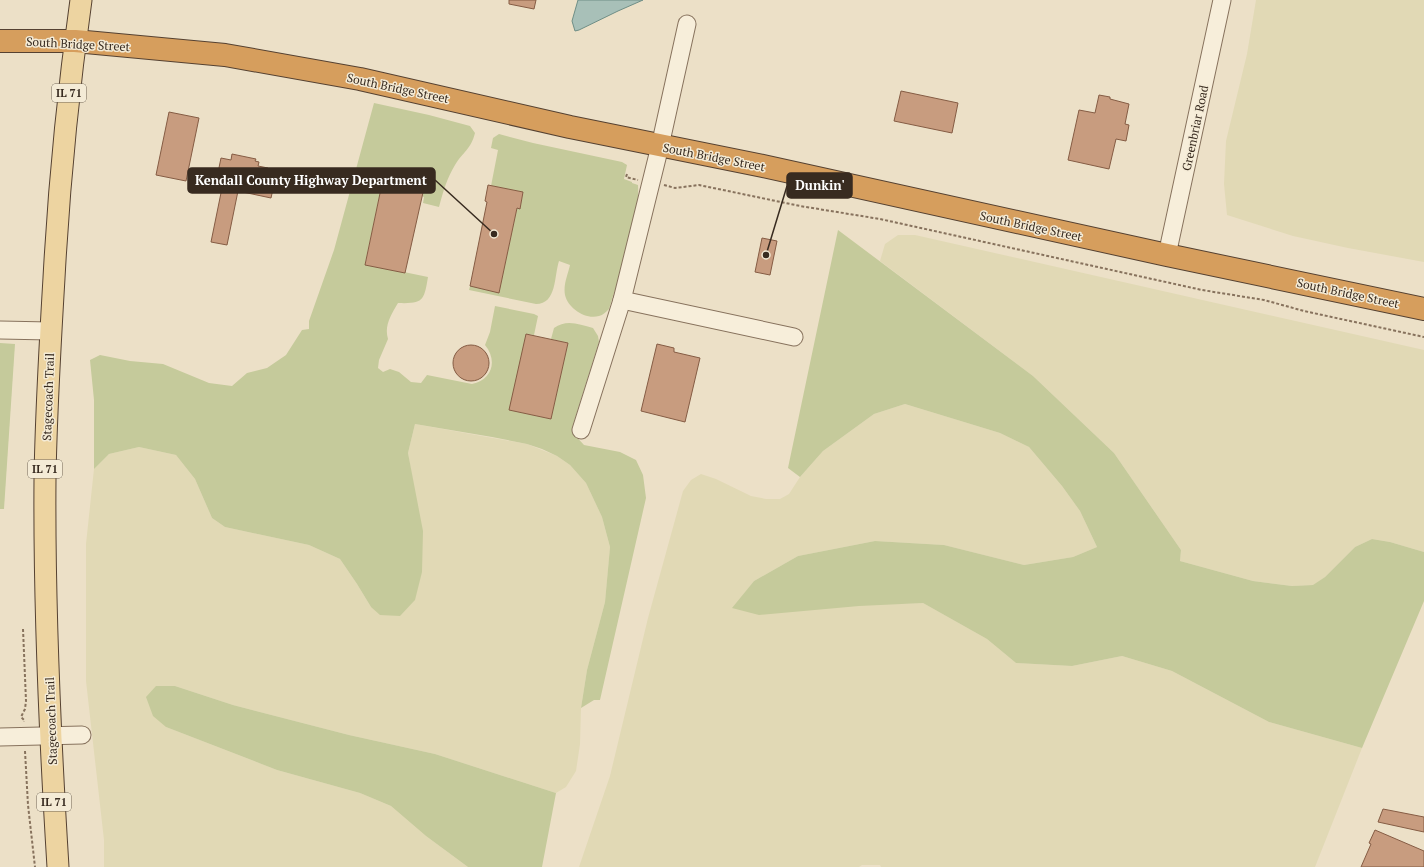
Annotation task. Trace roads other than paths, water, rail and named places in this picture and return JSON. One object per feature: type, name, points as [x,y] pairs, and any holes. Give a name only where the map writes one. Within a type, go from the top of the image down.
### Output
[{"type":"highway","name":"South Bridge Street","points":[[0,41],[75,41],[225,55],[267,62],[367,81],[660,146],[763,166],[1167,255],[1424,309]]},
{"type":"main road","name":"Stagecoach Trail","points":[[58,867],[46,604],[45,485],[50,331],[57,214],[80,0]]},
{"type":"street","name":"Greenbriar Road","points":[[1167,255],[1222,0]]},
{"type":"street","points":[[581,430],[622,300],[660,146],[687,24]]},
{"type":"street","points":[[622,300],[794,337]]},
{"type":"street","points":[[0,330],[50,331]]},
{"type":"street","points":[[0,737],[82,735]]},
{"type":"water","points":[[578,0],[643,0],[575,31],[572,21]]},
{"type":"place","name":"Kendall County Highway Department","points":[[494,234]]},
{"type":"place","name":"Dunkin'","points":[[766,255]]}]
